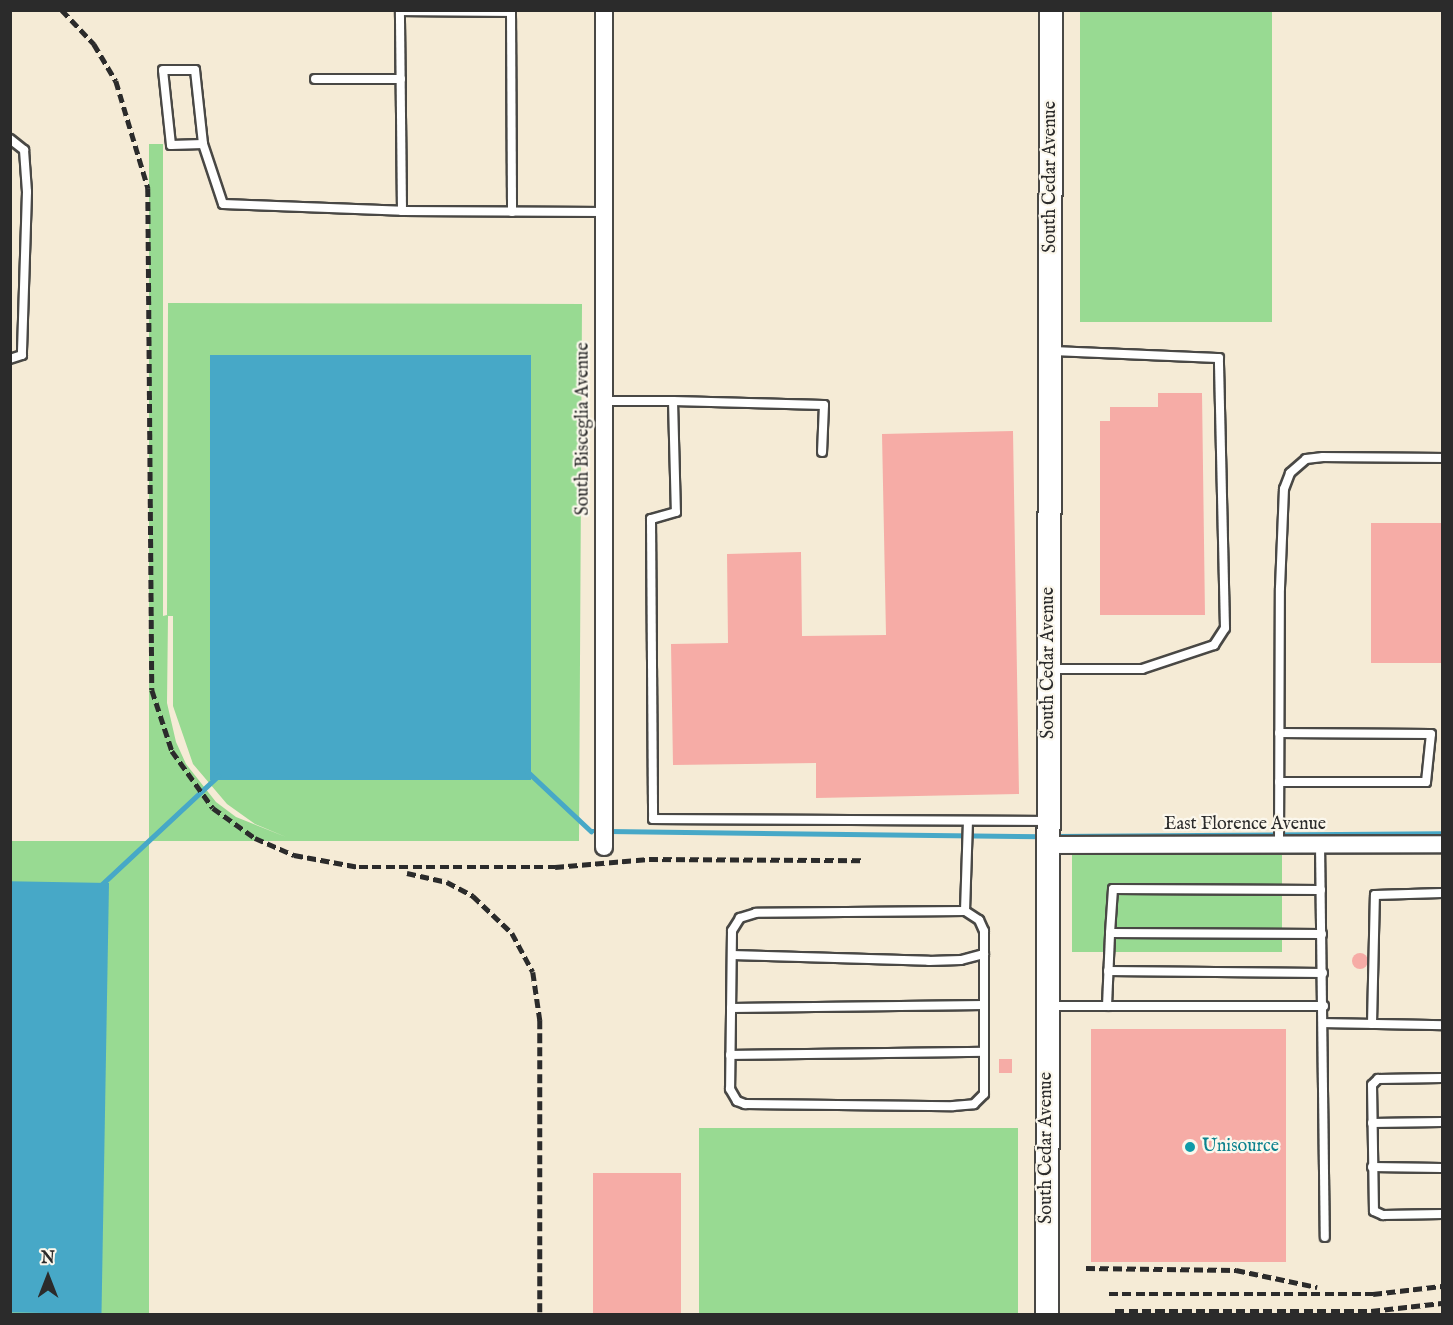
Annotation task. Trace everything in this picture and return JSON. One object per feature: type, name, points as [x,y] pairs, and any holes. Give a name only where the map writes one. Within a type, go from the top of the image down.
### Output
[{"type":"main road","name":"South Cedar Avenue","points":[[1047,1314],[1051,10]]},
{"type":"street","name":"South Bisceglia Avenue","points":[[604,10],[604,847]]},
{"type":"street","name":"East Florence Avenue","points":[[1048,845],[1443,844]]},
{"type":"lane","points":[[402,211],[400,11],[511,12],[512,212]]},
{"type":"lane","points":[[203,144],[171,145],[163,70],[195,70],[203,144],[223,204],[402,211],[604,212]]},
{"type":"lane","points":[[315,79],[401,79]]},
{"type":"lane","points":[[10,139],[24,150],[27,192],[22,355],[10,359]]},
{"type":"lane","points":[[1049,669],[1142,669],[1214,645],[1225,628],[1219,358],[1212,355],[1050,351]]},
{"type":"lane","points":[[604,401],[824,405],[822,452]]},
{"type":"lane","points":[[673,401],[676,512],[651,519],[653,819],[1048,821]]},
{"type":"lane","points":[[1279,844],[1280,577],[1284,489],[1290,473],[1306,459],[1323,457],[1443,458]]},
{"type":"lane","points":[[1279,733],[1431,734],[1426,782],[1279,782]]},
{"type":"lane","points":[[965,911],[968,822]]},
{"type":"lane","points":[[1320,844],[1324,1006],[1325,1238]]},
{"type":"lane","points":[[1107,1006],[1113,889],[1321,890]]},
{"type":"lane","points":[[1372,1024],[1375,895],[1443,893]]},
{"type":"lane","points":[[965,911],[979,920],[984,931],[984,1094],[974,1104],[953,1106],[745,1104],[737,1101],[730,1089],[732,930],[740,918],[756,913],[965,911]]},
{"type":"lane","points":[[1110,933],[1322,934]]},
{"type":"lane","points":[[732,955],[929,961],[961,960],[984,954]]},
{"type":"lane","points":[[1108,971],[1323,973]]},
{"type":"lane","points":[[731,1008],[984,1005]]},
{"type":"lane","points":[[1047,1006],[1324,1006]]},
{"type":"lane","points":[[1324,1023],[1443,1025]]},
{"type":"lane","points":[[730,1055],[984,1052]]},
{"type":"lane","points":[[1443,1078],[1378,1079],[1372,1085],[1374,1211],[1383,1215],[1443,1214]]},
{"type":"lane","points":[[1372,1123],[1443,1122]]},
{"type":"lane","points":[[1372,1167],[1443,1168]]},
{"type":"green space","points":[[1080,11],[1272,11],[1272,322],[1080,322]]},
{"type":"green space","points":[[149,144],[163,144],[163,616],[167,615],[168,303],[582,304],[579,841],[149,841]],"holes":[[[168,616],[173,616],[173,706],[193,764],[227,804],[255,824],[286,837],[236,817],[216,802],[186,764],[176,742],[167,703]]]},
{"type":"green space","points":[[10,841],[149,841],[149,1314],[11,1314]]},
{"type":"green space","points":[[1072,855],[1282,855],[1282,952],[1072,952]]},
{"type":"green space","points":[[699,1128],[1018,1128],[1018,1314],[699,1314]]},
{"type":"water","points":[[210,355],[531,355],[531,780],[210,780]]},
{"type":"water","points":[[10,881],[109,883],[101,1314],[10,1312]]},
{"type":"building","points":[[1158,393],[1202,393],[1205,615],[1100,615],[1100,421],[1110,421],[1110,407],[1158,407]]},
{"type":"building","points":[[1013,431],[1019,794],[816,798],[816,763],[673,765],[671,644],[728,643],[727,554],[801,552],[802,636],[886,635],[882,434]]},
{"type":"building","points":[[1371,523],[1442,523],[1442,663],[1371,663]]},
{"type":"building","points":[[1357,953],[1363,953],[1368,961],[1366,967],[1357,969],[1352,964],[1352,958]]},
{"type":"building","name":"Unisource","points":[[1091,1029],[1286,1029],[1286,1262],[1091,1262]]},
{"type":"building","points":[[999,1059],[1012,1059],[1012,1073],[999,1073]]},
{"type":"building","points":[[593,1173],[681,1173],[681,1314],[593,1314]]},
{"type":"waterway","points":[[527,771],[591,831],[600,831]]},
{"type":"waterway","points":[[99,887],[218,776]]},
{"type":"waterway","points":[[608,831],[1041,836]]},
{"type":"waterway","points":[[1055,836],[1442,833]]},
{"type":"railway","points":[[62,10],[94,44],[116,81],[148,188],[152,690],[172,751],[213,808],[255,838],[294,855],[359,867],[555,867],[649,859],[864,860]]},
{"type":"railway","points":[[407,873],[447,882],[473,896],[512,933],[533,972],[540,1020],[540,1312]]},
{"type":"railway","points":[[1086,1268],[1236,1270],[1317,1287]]},
{"type":"railway","points":[[1109,1294],[1373,1294],[1442,1286]]},
{"type":"railway","points":[[1115,1311],[1371,1311],[1442,1303]]},
{"type":"place","name":"Unisource","points":[[1190,1147]]}]
